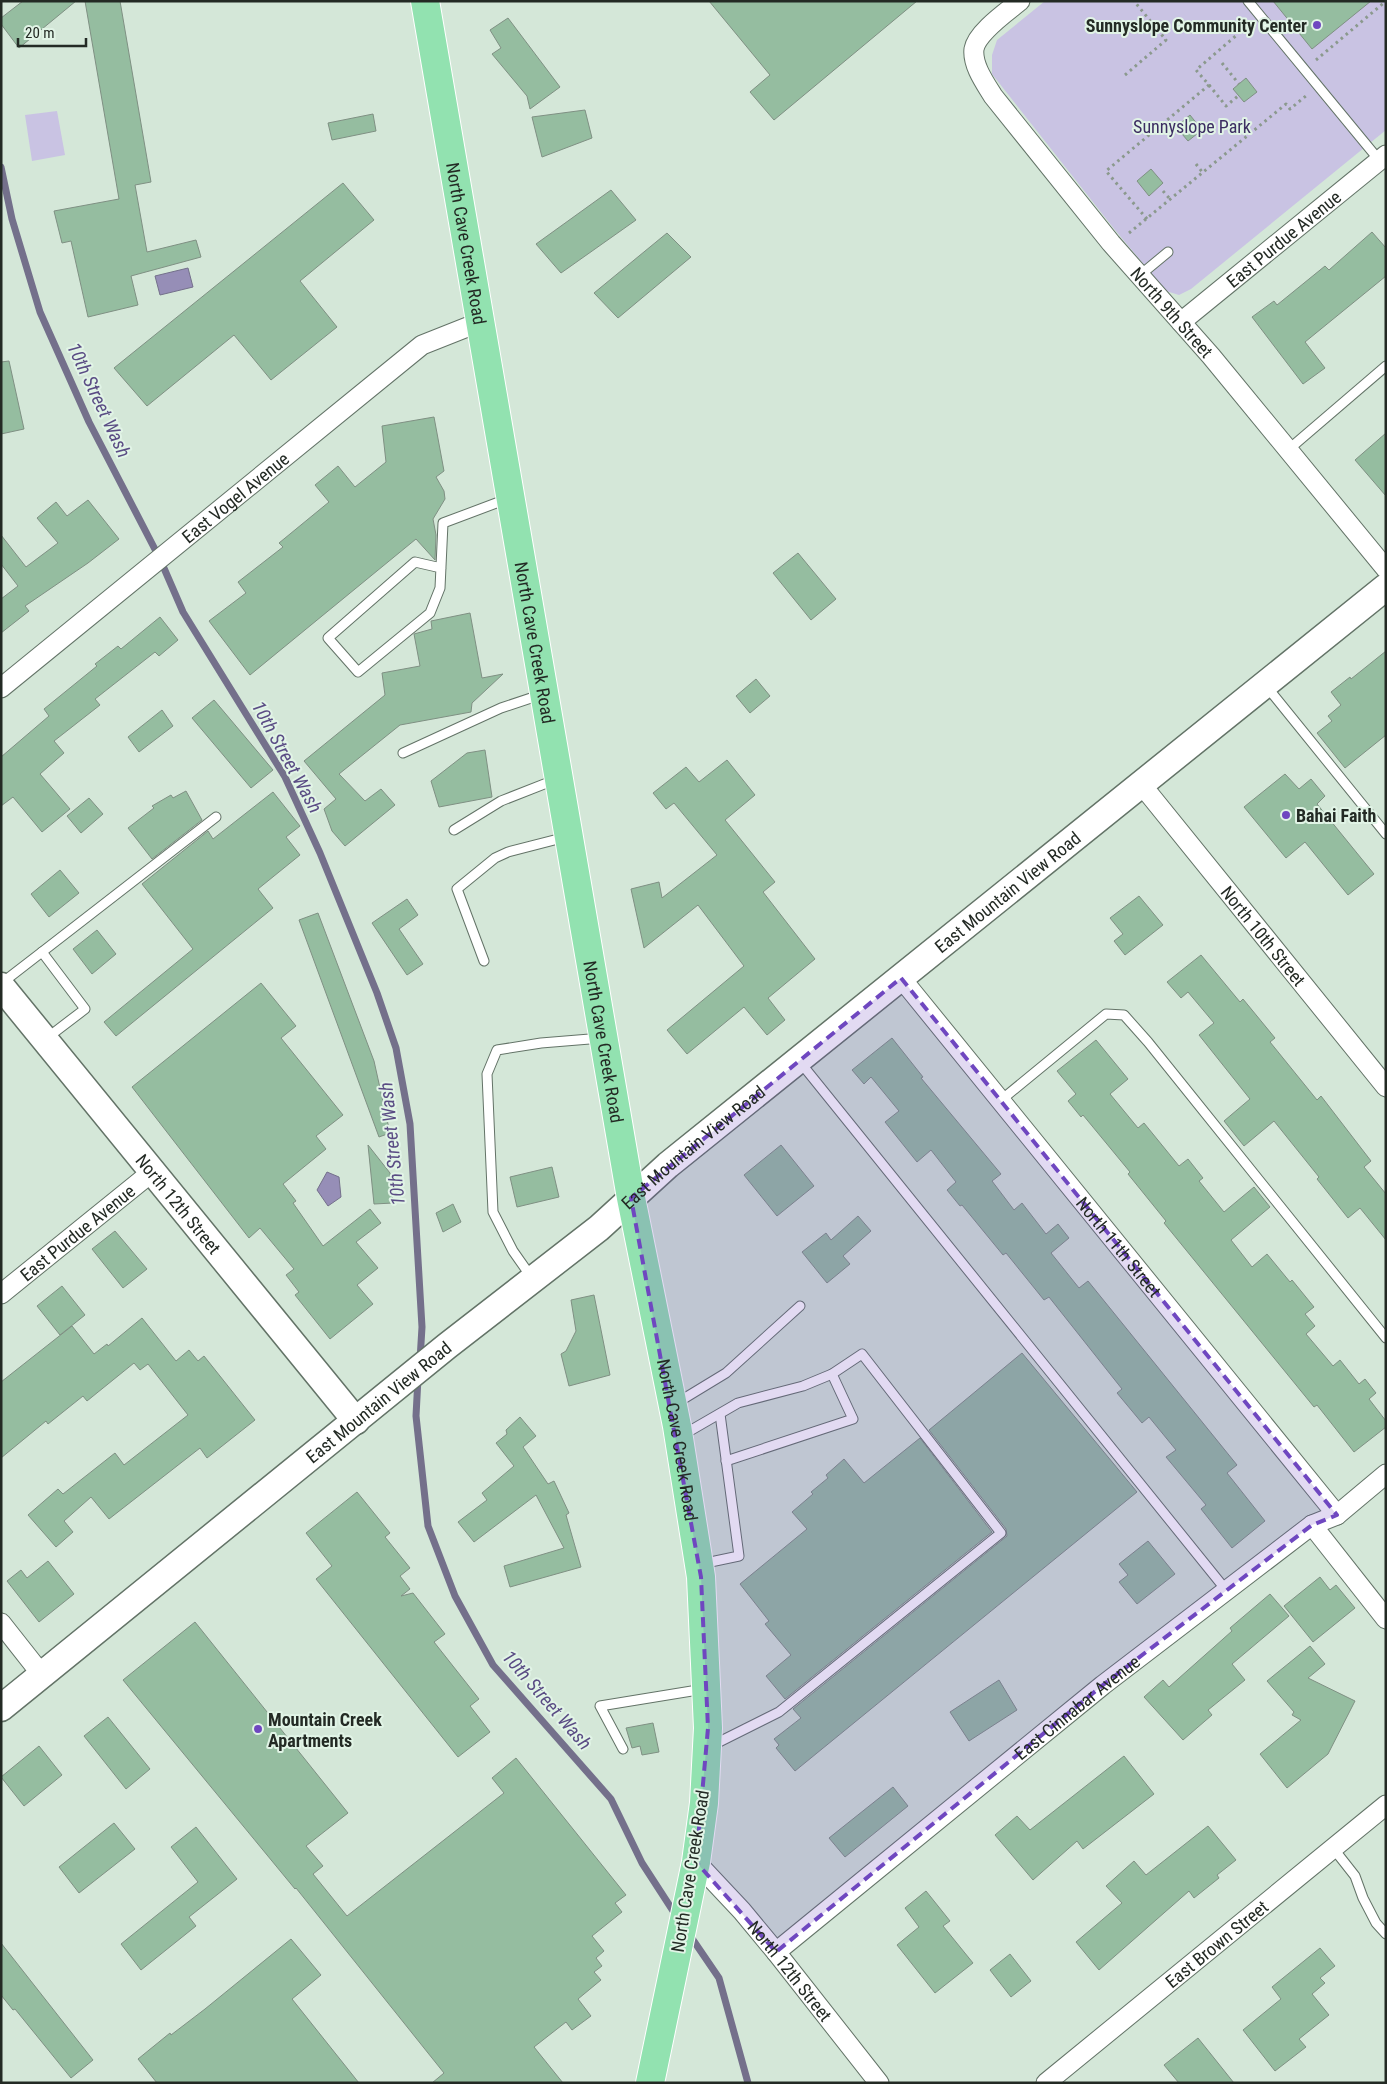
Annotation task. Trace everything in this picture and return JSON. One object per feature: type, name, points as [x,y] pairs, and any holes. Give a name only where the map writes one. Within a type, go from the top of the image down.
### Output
[{"type":"main road","name":"North Cave Creek Road","points":[[425,1],[512,497],[631,1198],[679,1437],[702,1577],[707,1689],[707,1747],[704,1804],[693,1874],[650,2083]]},
{"type":"street","name":"North 9th Street","points":[[1020,1],[982,35],[974,49],[979,74],[993,96],[1114,246],[1182,322],[1386,569]]},
{"type":"street","name":"East Purdue Avenue","points":[[1182,322],[1382,158]]},
{"type":"street","name":"East Vogel Avenue","points":[[1,688],[422,345],[480,322]]},
{"type":"street","name":"East Mountain View Road","points":[[1,1708],[447,1346],[598,1228],[668,1165],[1386,587]]},
{"type":"street","name":"North 10th Street","points":[[1141,784],[1386,1087]]},
{"type":"street","name":"North 11th Street","points":[[901,978],[1337,1515]]},
{"type":"street","name":"North 12th Street","points":[[1,985],[356,1421]]},
{"type":"street","name":"East Purdue Avenue","points":[[1,1294],[152,1172]]},
{"type":"street","name":"East Cinnabar Avenue","points":[[776,1952],[1103,1685],[1312,1525],[1337,1515],[1386,1474]]},
{"type":"street","points":[[1312,1525],[1386,1619]]},
{"type":"street","points":[[1,1623],[42,1675]]},
{"type":"street","name":"East Brown Street","points":[[1046,2083],[1333,1848],[1384,1811]]},
{"type":"street","name":"North 12th Street","points":[[693,1874],[742,1911],[880,2083]]},
{"type":"lane","points":[[1248,1],[1318,87],[1382,158]]},
{"type":"lane","points":[[1139,276],[1168,252]]},
{"type":"lane","points":[[1288,450],[1386,366]]},
{"type":"lane","points":[[441,568],[415,562],[328,638],[358,672],[430,613],[440,588],[441,568],[443,523],[512,497]]},
{"type":"lane","points":[[1265,685],[1386,834]]},
{"type":"lane","points":[[403,753],[501,708],[545,693]]},
{"type":"lane","points":[[454,830],[501,800],[559,778]]},
{"type":"lane","points":[[1,985],[216,816]]},
{"type":"lane","points":[[484,961],[458,889],[495,858],[508,852],[569,837]]},
{"type":"lane","points":[[42,952],[85,1009],[45,1040]]},
{"type":"lane","points":[[1000,1101],[1106,1014],[1124,1015],[1148,1042],[1386,1338]]},
{"type":"lane","points":[[532,1278],[514,1251],[493,1212],[487,1074],[497,1050],[541,1043],[604,1038]]},
{"type":"lane","points":[[799,1060],[1226,1590]]},
{"type":"lane","points":[[673,1406],[726,1372],[800,1306]]},
{"type":"lane","points":[[679,1437],[738,1404],[803,1386],[832,1374],[862,1354],[1001,1533],[780,1712],[707,1747]]},
{"type":"lane","points":[[726,1461],[853,1419],[832,1374]]},
{"type":"lane","points":[[699,1564],[739,1556],[720,1414]]},
{"type":"lane","points":[[623,1749],[600,1706],[707,1689]]},
{"type":"lane","points":[[1333,1848],[1355,1876],[1363,1898],[1376,1923],[1386,1934]]},
{"type":"path","points":[[1125,75],[1166,40],[1134,1]]},
{"type":"path","points":[[1306,72],[1316,58],[1386,1]]},
{"type":"path","points":[[1238,34],[1196,70],[1226,106],[1238,96]]},
{"type":"path","points":[[1222,63],[1240,84]]},
{"type":"path","points":[[1146,219],[1106,171],[1209,86]]},
{"type":"path","points":[[1114,246],[1286,104],[1290,109],[1318,87]]},
{"type":"path","points":[[1196,164],[1203,173]]},
{"type":"path","points":[[1163,191],[1170,199]]},
{"type":"highlighted area","points":[[901,978],[1337,1515],[1312,1525],[1103,1685],[776,1952],[696,1862],[708,1728],[701,1577],[631,1198]]},
{"type":"green space","name":"Sunnyslope Park","points":[[1045,1],[1386,1],[1386,130],[1191,289],[1179,295],[1166,291],[1115,230],[992,74],[992,55],[997,40]]},
{"type":"green space","points":[[57,111],[65,155],[32,161],[25,115]]},
{"type":"shaded area","points":[[188,268],[193,287],[160,295],[155,276]]},
{"type":"shaded area","points":[[327,1172],[339,1177],[341,1197],[328,1206],[317,1190]]},
{"type":"building","points":[[23,1],[76,1],[19,48],[1,24],[1,18]]},
{"type":"building","points":[[85,1],[120,1],[151,182],[135,185],[147,252],[196,240],[201,257],[131,276],[138,305],[88,317],[71,241],[62,243],[54,211],[119,199]]},
{"type":"building","points":[[709,1],[917,1],[774,120],[750,92],[770,75]]},
{"type":"building","name":"Sunnyslope Community Center","points":[[1273,1],[1371,1],[1312,49]]},
{"type":"building","points":[[508,18],[560,87],[530,109],[527,96],[492,54],[501,48],[490,30]]},
{"type":"building","points":[[1246,78],[1257,92],[1244,102],[1233,89]]},
{"type":"building","points":[[585,110],[592,138],[542,157],[532,117]]},
{"type":"building","points":[[373,114],[376,131],[332,140],[328,123]]},
{"type":"building","points":[[1190,115],[1202,130],[1188,141],[1176,127]]},
{"type":"building","points":[[1151,169],[1163,183],[1149,196],[1137,181]]},
{"type":"building","points":[[343,183],[374,220],[300,281],[337,327],[271,380],[234,335],[147,406],[114,368]]},
{"type":"building","points":[[611,190],[636,220],[561,273],[536,244]]},
{"type":"building","points":[[1372,232],[1386,248],[1386,276],[1305,342],[1325,368],[1303,384],[1252,317],[1274,301],[1277,305],[1325,266],[1329,270]]},
{"type":"building","points":[[667,233],[691,257],[618,318],[594,293]]},
{"type":"building","points":[[9,361],[24,429],[1,434],[1,362]]},
{"type":"building","points":[[434,417],[444,471],[436,477],[444,491],[445,499],[433,519],[436,535],[435,560],[416,539],[250,675],[209,621],[246,593],[238,582],[283,547],[279,543],[329,502],[315,485],[338,466],[355,487],[386,462],[382,426]]},
{"type":"building","points":[[1386,433],[1386,496],[1355,460]]},
{"type":"building","points":[[88,500],[119,539],[88,563],[25,606],[29,611],[1,633],[1,599],[18,586],[1,564],[1,535],[26,567],[58,543],[37,518],[56,502],[67,516]]},
{"type":"building","points":[[798,553],[836,599],[811,620],[773,573]]},
{"type":"building","points":[[470,613],[482,678],[503,674],[472,703],[471,712],[400,725],[339,774],[365,801],[381,789],[395,805],[345,846],[332,831],[324,809],[336,799],[304,761],[385,695],[382,673],[420,666],[414,634],[432,629],[431,621]]},
{"type":"building","points":[[160,617],[178,640],[159,656],[155,652],[95,699],[100,705],[54,741],[64,753],[40,774],[70,809],[42,832],[13,797],[1,806],[1,757],[49,716],[44,709],[97,666],[95,664],[118,646],[121,649]]},
{"type":"building","points":[[1386,651],[1386,735],[1345,768],[1317,733],[1332,721],[1328,716],[1341,705],[1331,692],[1350,677],[1351,679]]},
{"type":"building","points":[[756,679],[770,696],[750,713],[736,696]]},
{"type":"building","points":[[214,700],[273,770],[251,788],[192,718]]},
{"type":"building","points":[[162,710],[173,726],[139,752],[128,737]]},
{"type":"building","points":[[485,750],[492,797],[439,807],[431,781],[467,753]]},
{"type":"building","points":[[727,760],[755,795],[725,820],[775,882],[763,892],[815,959],[768,998],[785,1020],[767,1035],[744,1007],[687,1054],[667,1030],[744,966],[698,905],[644,948],[631,889],[659,882],[662,898],[717,855],[674,803],[666,809],[653,793],[686,767],[699,782]]},
{"type":"building","name":"Bahai Faith","points":[[1285,774],[1299,789],[1311,779],[1325,796],[1317,804],[1374,874],[1348,895],[1305,842],[1286,858],[1244,807]]},
{"type":"building","points":[[186,791],[202,820],[152,859],[128,828],[154,808],[152,806],[171,795],[173,798]]},
{"type":"building","points":[[273,792],[300,826],[286,837],[300,855],[258,889],[273,908],[116,1036],[104,1022],[193,949],[142,884],[208,831],[213,839]]},
{"type":"building","points":[[89,798],[103,814],[81,833],[67,816]]},
{"type":"building","points":[[60,870],[79,893],[49,917],[31,894]]},
{"type":"building","points":[[1139,896],[1163,925],[1125,955],[1114,941],[1123,934],[1110,918]]},
{"type":"building","points":[[407,899],[418,915],[399,929],[423,964],[407,975],[372,923]]},
{"type":"building","points":[[318,913],[374,1061],[390,1133],[379,1137],[299,920]]},
{"type":"building","points":[[97,930],[116,954],[92,974],[73,949]]},
{"type":"building","points":[[1201,955],[1240,1002],[1243,999],[1275,1038],[1270,1042],[1317,1100],[1321,1096],[1371,1161],[1364,1167],[1386,1194],[1386,1240],[1360,1208],[1348,1218],[1317,1179],[1319,1177],[1274,1121],[1244,1146],[1224,1121],[1250,1099],[1199,1035],[1214,1023],[1188,992],[1181,998],[1167,982]]},
{"type":"building","points":[[261,983],[296,1026],[281,1038],[343,1115],[316,1136],[326,1149],[283,1184],[296,1201],[293,1203],[323,1246],[370,1209],[381,1223],[356,1242],[378,1268],[357,1285],[373,1304],[330,1339],[295,1295],[299,1292],[286,1275],[294,1269],[260,1228],[249,1238],[132,1087]]},
{"type":"building","points":[[892,1038],[923,1077],[921,1078],[1001,1174],[992,1181],[1014,1210],[1022,1203],[1046,1234],[1058,1224],[1069,1238],[1051,1253],[1079,1288],[1088,1281],[1237,1465],[1227,1473],[1265,1521],[1232,1548],[1201,1509],[1206,1505],[1166,1457],[1176,1450],[1149,1417],[1142,1423],[1117,1393],[1122,1389],[1049,1297],[1044,1300],[1006,1253],[1003,1255],[962,1205],[960,1206],[947,1190],[956,1182],[931,1150],[917,1162],[885,1122],[899,1111],[871,1077],[864,1084],[852,1070]]},
{"type":"building","points":[[1096,1040],[1128,1079],[1110,1094],[1138,1128],[1144,1123],[1179,1166],[1188,1159],[1203,1178],[1199,1181],[1224,1212],[1254,1187],[1270,1207],[1231,1240],[1252,1267],[1267,1254],[1290,1282],[1292,1280],[1314,1307],[1305,1314],[1315,1326],[1306,1334],[1333,1366],[1340,1360],[1359,1384],[1365,1379],[1376,1393],[1369,1399],[1386,1421],[1386,1427],[1354,1452],[1317,1405],[1314,1407],[1164,1223],[1166,1221],[1128,1174],[1130,1172],[1083,1115],[1081,1117],[1068,1101],[1076,1094],[1057,1071]]},
{"type":"building","points":[[368,1145],[390,1173],[393,1203],[374,1204]]},
{"type":"building","points":[[781,1145],[814,1186],[777,1216],[744,1175]]},
{"type":"building","points":[[552,1167],[559,1197],[517,1207],[510,1177]]},
{"type":"building","points":[[453,1204],[461,1222],[443,1232],[436,1213]]},
{"type":"building","points":[[858,1216],[871,1231],[843,1256],[850,1264],[827,1283],[802,1252],[826,1233],[831,1240]]},
{"type":"building","points":[[115,1231],[147,1269],[123,1288],[92,1249]]},
{"type":"building","points":[[62,1286],[85,1315],[60,1335],[37,1306]]},
{"type":"building","points":[[594,1295],[610,1375],[569,1386],[561,1354],[566,1351],[576,1331],[571,1300]]},
{"type":"building","points":[[142,1318],[176,1361],[189,1350],[198,1361],[204,1356],[255,1420],[207,1458],[200,1448],[109,1519],[91,1497],[64,1521],[73,1532],[56,1547],[28,1515],[58,1489],[63,1494],[115,1453],[124,1465],[188,1415],[148,1364],[140,1370],[134,1363],[87,1401],[83,1396],[48,1424],[46,1421],[1,1458],[1,1382],[72,1326],[94,1354],[107,1344],[108,1346]]},
{"type":"building","points":[[1022,1353],[1137,1492],[795,1771],[776,1748],[779,1745],[774,1739],[801,1718],[793,1709],[1007,1536],[1006,1529],[929,1430]]},
{"type":"building","points":[[520,1417],[536,1436],[523,1447],[548,1484],[554,1481],[569,1513],[566,1515],[581,1567],[510,1587],[504,1566],[564,1548],[536,1495],[474,1542],[458,1522],[487,1500],[482,1493],[514,1466],[496,1443],[507,1434],[506,1430]]},
{"type":"building","points":[[920,1438],[992,1532],[785,1699],[766,1676],[791,1655],[765,1624],[769,1621],[740,1584],[807,1529],[792,1512],[813,1494],[811,1492],[828,1478],[826,1475],[844,1459],[864,1483]]},
{"type":"building","points":[[357,1492],[390,1533],[385,1537],[410,1568],[400,1576],[410,1589],[401,1596],[413,1593],[445,1634],[434,1642],[479,1699],[470,1706],[490,1732],[458,1757],[316,1579],[332,1566],[306,1533]]},
{"type":"building","points":[[1148,1541],[1175,1574],[1137,1604],[1119,1582],[1128,1575],[1119,1564]]},
{"type":"building","points":[[48,1561],[74,1594],[39,1622],[7,1581],[21,1570],[27,1578]]},
{"type":"building","points":[[1320,1577],[1330,1590],[1336,1585],[1355,1608],[1313,1642],[1284,1606]]},
{"type":"building","points":[[1270,1594],[1289,1616],[1232,1664],[1245,1680],[1208,1710],[1212,1715],[1183,1740],[1144,1697],[1163,1680],[1169,1687],[1232,1631],[1230,1628]]},
{"type":"building","points":[[195,1622],[348,1813],[306,1846],[323,1866],[313,1874],[347,1916],[504,1793],[492,1778],[516,1758],[626,1895],[615,1903],[622,1912],[592,1936],[604,1951],[596,1958],[602,1966],[594,1972],[601,1980],[578,1999],[591,2016],[572,2030],[566,2022],[534,2047],[563,2083],[432,2083],[444,2073],[296,1888],[123,1680]]},
{"type":"building","points":[[1310,1646],[1325,1664],[1308,1678],[1355,1701],[1328,1754],[1287,1788],[1260,1754],[1301,1720],[1292,1715],[1294,1712],[1267,1681]]},
{"type":"building","points":[[999,1680],[1017,1710],[969,1741],[950,1712]]},
{"type":"building","points":[[108,1717],[150,1769],[126,1789],[84,1736]]},
{"type":"building","points":[[653,1723],[659,1752],[642,1755],[640,1746],[632,1748],[626,1728]]},
{"type":"building","points":[[39,1746],[62,1775],[24,1806],[1,1777]]},
{"type":"building","points":[[1124,1756],[1154,1794],[1083,1849],[1077,1841],[1033,1880],[995,1835],[1017,1816],[1030,1830]]},
{"type":"building","points":[[893,1787],[908,1806],[845,1857],[829,1838]]},
{"type":"building","points":[[114,1823],[135,1849],[79,1893],[59,1867]]},
{"type":"building","points":[[1208,1826],[1236,1860],[1217,1875],[1219,1878],[1194,1898],[1189,1891],[1099,1970],[1076,1942],[1122,1903],[1106,1886],[1134,1861],[1146,1875]]},
{"type":"building","points":[[196,1827],[237,1879],[189,1917],[196,1926],[141,1970],[121,1944],[198,1882],[171,1847]]},
{"type":"building","points":[[926,1891],[950,1921],[943,1926],[973,1963],[935,1993],[897,1945],[919,1927],[905,1908]]},
{"type":"building","points":[[291,1939],[321,1975],[292,1999],[359,2083],[157,2083],[138,2059],[170,2033],[171,2035],[205,2009]]},
{"type":"building","points":[[1,1943],[93,2060],[71,2078],[15,2009],[13,2010],[1,1995]]},
{"type":"building","points":[[1320,1948],[1335,1966],[1320,1978],[1325,1983],[1312,1994],[1329,2015],[1299,2039],[1306,2047],[1275,2071],[1243,2030],[1281,1999],[1272,1987]]},
{"type":"building","points":[[1010,1954],[1031,1981],[1011,1997],[990,1970]]},
{"type":"building","points":[[1198,2038],[1234,2083],[1179,2083],[1164,2065]]},
{"type":"waterway","name":"10th Street Wash","points":[[1,167],[12,219],[40,312],[89,422],[160,559],[183,612],[285,777],[320,853],[377,993],[396,1048],[410,1124],[422,1327],[420,1360]]},
{"type":"waterway","name":"10th Street Wash","points":[[418,1378],[416,1416],[428,1526],[455,1596],[493,1665],[611,1799],[642,1863],[677,1917]]},
{"type":"waterway","name":"10th Street Wash","points":[[689,1934],[719,1978],[748,2083]]},
{"type":"place","name":"Sunnyslope Community Center","points":[[1317,25]]},
{"type":"place","name":"Bahai Faith","points":[[1286,815]]},
{"type":"place","name":"Mountain Creek Apartments","points":[[258,1729]]}]
